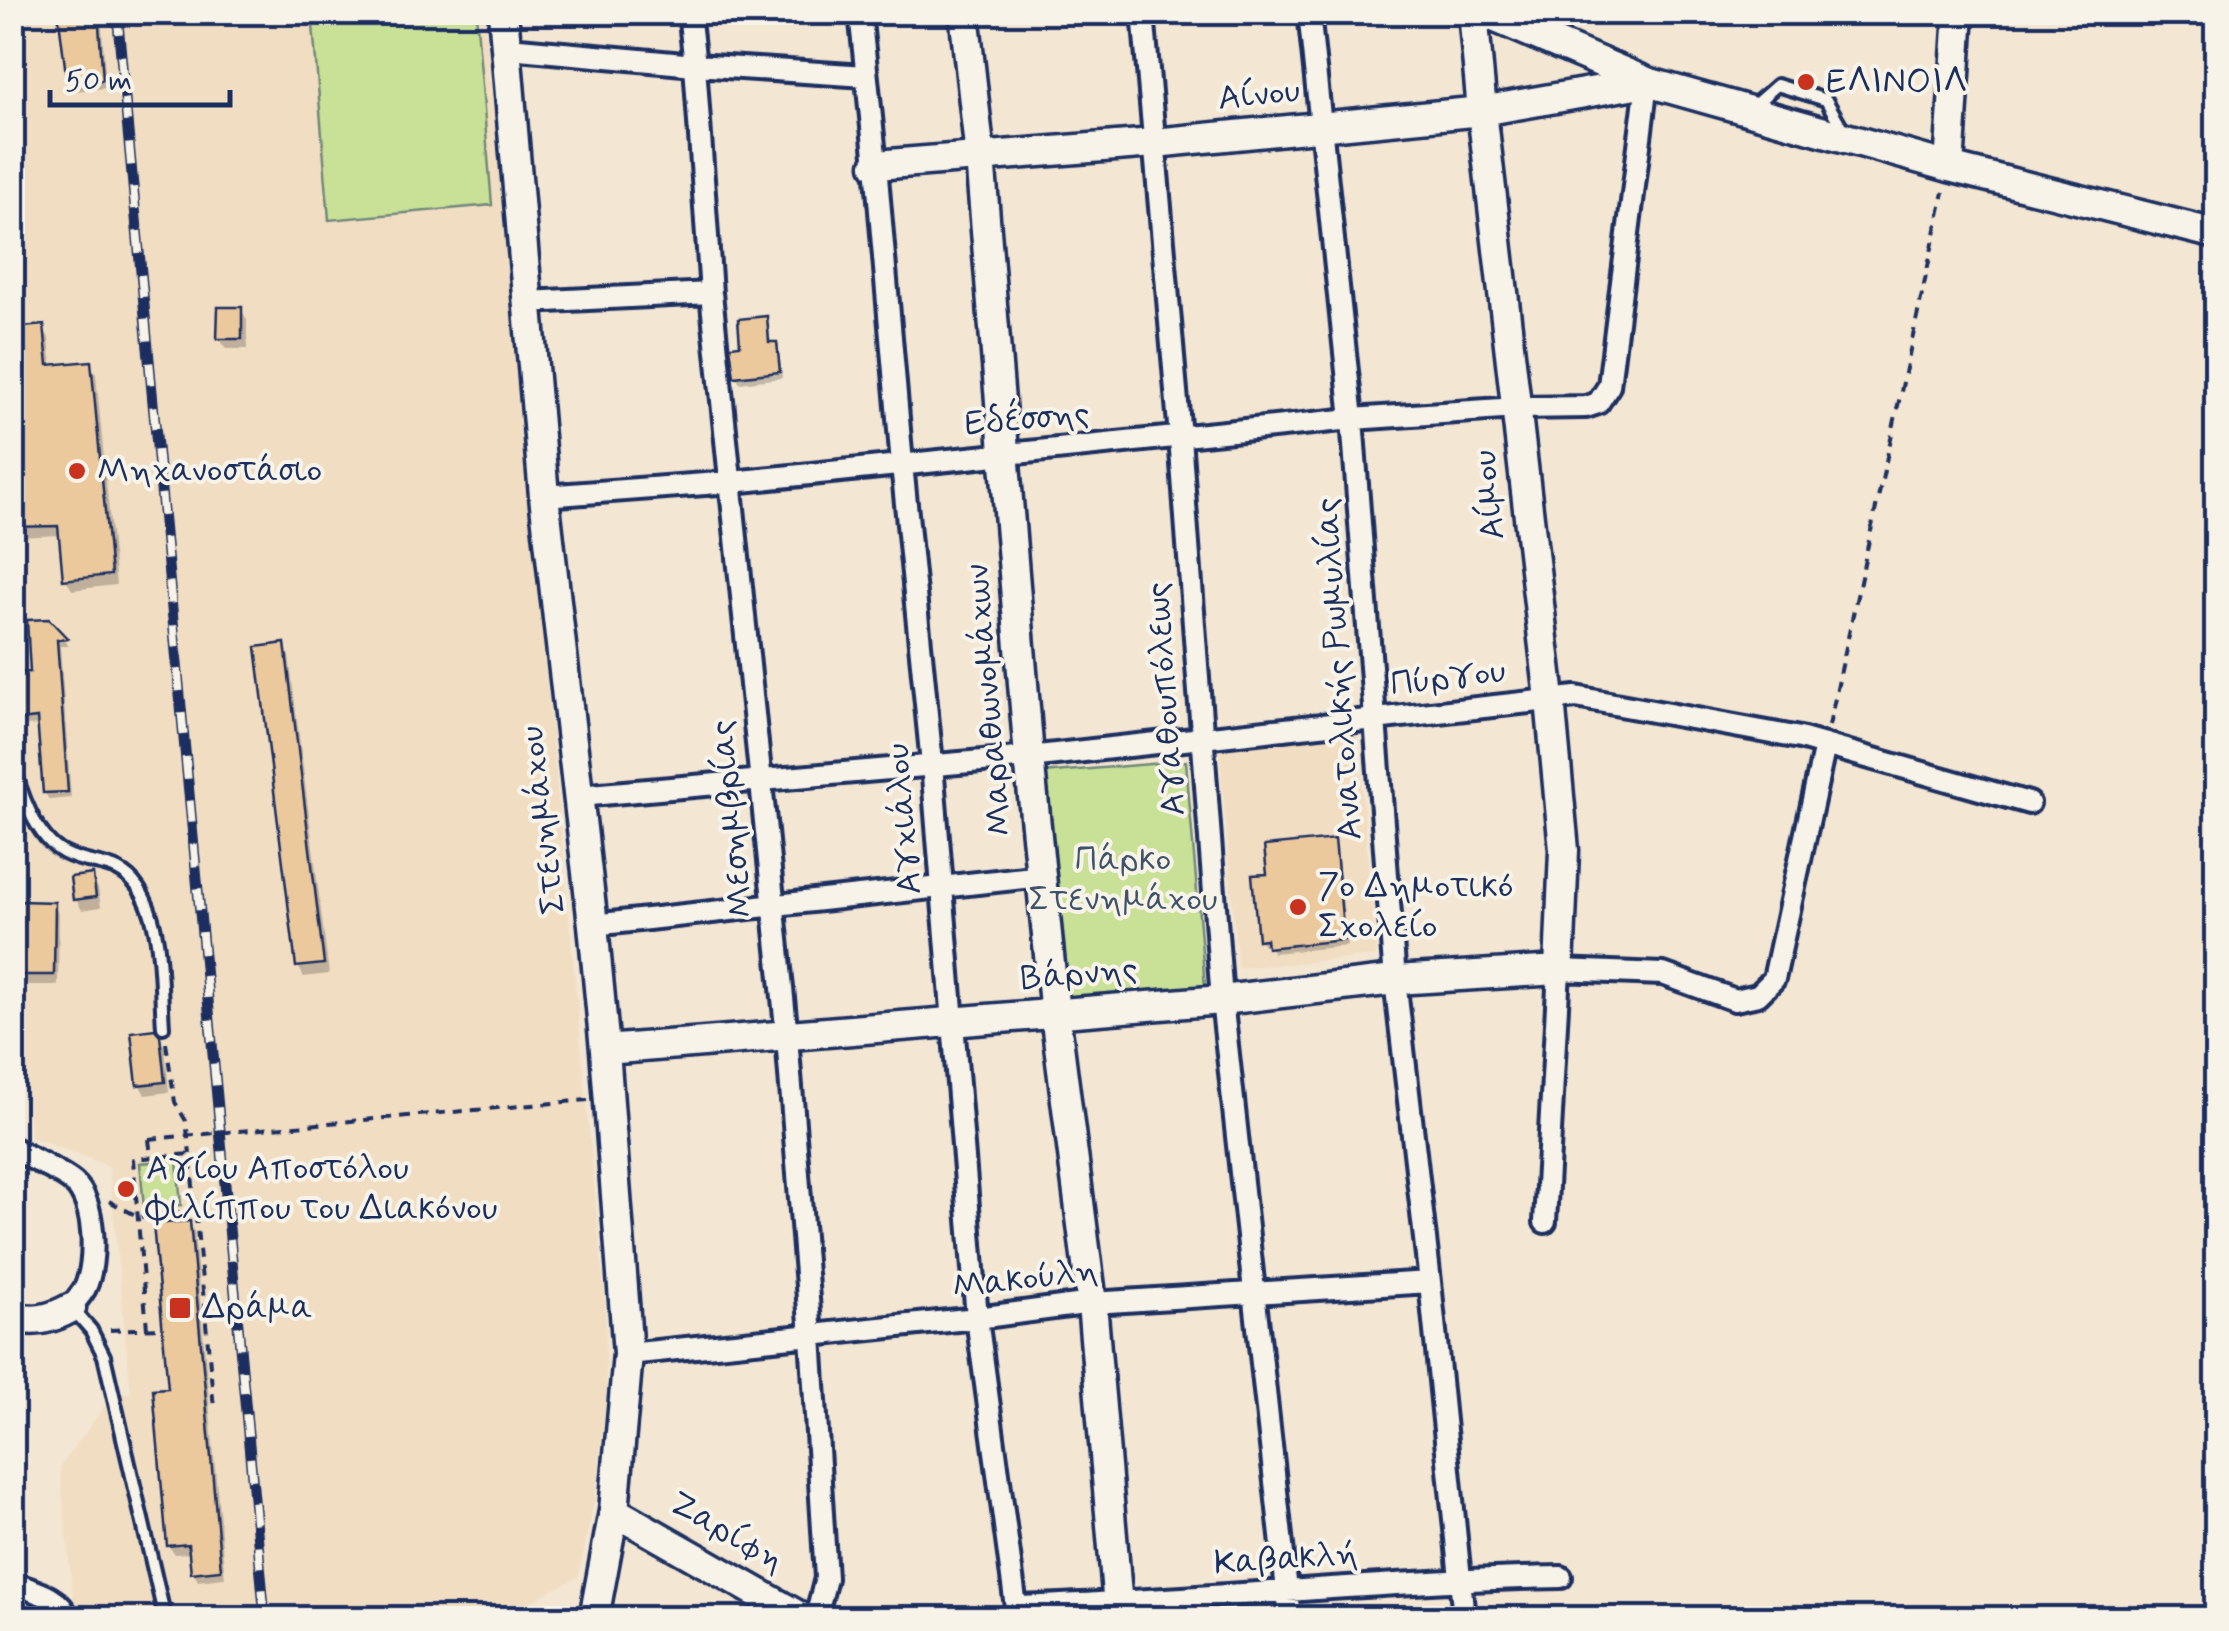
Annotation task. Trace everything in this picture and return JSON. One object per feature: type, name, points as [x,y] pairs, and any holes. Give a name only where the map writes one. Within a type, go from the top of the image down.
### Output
[{"type":"street","name":"Στενημάχου","points":[[503,12],[544,496],[594,925],[628,1354],[614,1511],[594,1618]]},
{"type":"street","name":"Μεσημβρίας","points":[[689,12],[712,293],[787,1037],[811,1336],[826,1578],[816,1618]]},
{"type":"street","name":"Αγχιάλου","points":[[860,12],[932,764],[977,1318],[1016,1613]]},
{"type":"street","name":"Μαραθωνομάχων","points":[[964,12],[1006,452],[1029,756],[1055,1014],[1092,1303],[1119,1611]]},
{"type":"street","name":"Αγαθουπόλεως","points":[[1143,12],[1180,437],[1222,1000],[1290,1618]]},
{"type":"street","name":"Ανατολικής Ρωμυλίας","points":[[1308,12],[1352,419],[1395,980],[1464,1618]]},
{"type":"street","name":"Αίμου","points":[[1473,12],[1564,850],[1559,970]]},
{"type":"street","points":[[1482,12],[1647,82],[1949,167],[2216,234]]},
{"type":"street","points":[[1949,167],[1959,12]]},
{"type":"street","points":[[508,48],[866,76]]},
{"type":"street","name":"Αίνου","points":[[876,165],[1482,111],[1647,82]]},
{"type":"street","name":"Εδέσσης","points":[[544,496],[732,482],[1352,419],[1586,407],[1598,403],[1607,392],[1647,82]]},
{"type":"street","points":[[527,302],[712,293]]},
{"type":"street","name":"Πύργου","points":[[578,796],[1029,756],[1576,697],[1800,738],[2029,803]]},
{"type":"street","points":[[1545,1222],[1559,970],[1663,974],[1736,1000],[1758,995],[1774,979],[1825,745]]},
{"type":"street","points":[[594,925],[1042,876]]},
{"type":"street","name":"Βάρνης","points":[[605,1050],[1222,1000],[1395,980],[1559,970]]},
{"type":"street","points":[[12,1148],[74,1182],[86,1202],[92,1261],[86,1286],[71,1308],[52,1319],[12,1316]]},
{"type":"street","name":"Μακούλη","points":[[628,1354],[1092,1303],[1430,1282]]},
{"type":"street","name":"Ζαρίφη","points":[[614,1511],[802,1618]]},
{"type":"street","name":"Καβακλή","points":[[1016,1613],[1119,1611],[1288,1592],[1460,1579],[1561,1577]]},
{"type":"street","points":[[12,1583],[45,1596],[65,1612]]},
{"type":"lane","points":[[12,759],[31,815],[51,843],[64,853],[121,870],[140,890],[158,950],[163,1027]]},
{"type":"lane","points":[[71,1308],[91,1330],[104,1356],[165,1618]]},
{"type":"path","points":[[1825,745],[1949,167]]},
{"type":"path","points":[[163,1027],[174,1102],[186,1121],[214,1408]]},
{"type":"path","points":[[151,1157],[149,1138],[588,1100]]},
{"type":"path","points":[[148,1329],[134,1159],[190,1154]]},
{"type":"path","points":[[74,1182],[139,1217],[196,1212]]},
{"type":"path","points":[[91,1330],[162,1328]]},
{"type":"shaded area","points":[[12,13],[484,13],[605,1301],[606,1395],[597,1487],[578,1577],[498,1618],[75,1618],[60,1467],[113,1395],[131,1393],[109,1166],[31,1137],[13,936]]},
{"type":"shaded area","points":[[1357,731],[1376,956],[1238,968],[1219,743]]},
{"type":"green space","points":[[312,13],[476,13],[492,205],[329,220]]},
{"type":"green space","name":"Πάρκο Στενημάχου","points":[[1186,761],[1205,987],[1061,1000],[1042,773]]},
{"type":"green space","points":[[177,1160],[181,1205],[144,1208],[140,1163]]},
{"type":"building","points":[[58,12],[98,12],[103,80],[67,82]]},
{"type":"building","points":[[218,307],[242,307],[242,339],[217,339]]},
{"type":"building","points":[[767,316],[769,342],[777,342],[780,372],[734,377],[730,346],[740,345],[738,319]]},
{"type":"building","points":[[44,325],[48,365],[91,361],[111,575],[63,580],[58,526],[12,527],[12,350],[25,349],[23,327]]},
{"type":"building","points":[[49,619],[68,639],[57,640],[68,792],[43,793],[37,718],[20,720],[16,673],[30,672],[27,620]]},
{"type":"building","points":[[285,643],[324,964],[296,967],[256,647]]},
{"type":"building","name":"7ο Δημοτικό Σχολείο","points":[[1335,839],[1344,940],[1267,948],[1266,939],[1258,940],[1252,875],[1267,874],[1264,846]]},
{"type":"building","points":[[93,874],[96,897],[73,900],[70,877]]},
{"type":"building","points":[[20,901],[55,902],[54,975],[19,975]]},
{"type":"building","points":[[155,1029],[160,1035],[165,1082],[137,1085],[131,1032]]},
{"type":"building","points":[[190,1221],[221,1570],[191,1573],[188,1544],[167,1546],[153,1389],[168,1388],[153,1224]]},
{"type":"railway","points":[[117,12],[265,1618]]},
{"type":"place","name":"ΕΛΙΝΟΙΛ","points":[[1806,82]]},
{"type":"place","name":"Μηχανοστάσιο","points":[[77,471]]},
{"type":"place","name":"7ο Δημοτικό Σχολείο","points":[[1298,907]]},
{"type":"place","name":"Αγίου Αποστόλου Φιλίππου του Διακόνου","points":[[126,1189]]},
{"type":"place","name":"Δράμα","points":[[180,1308]]}]
